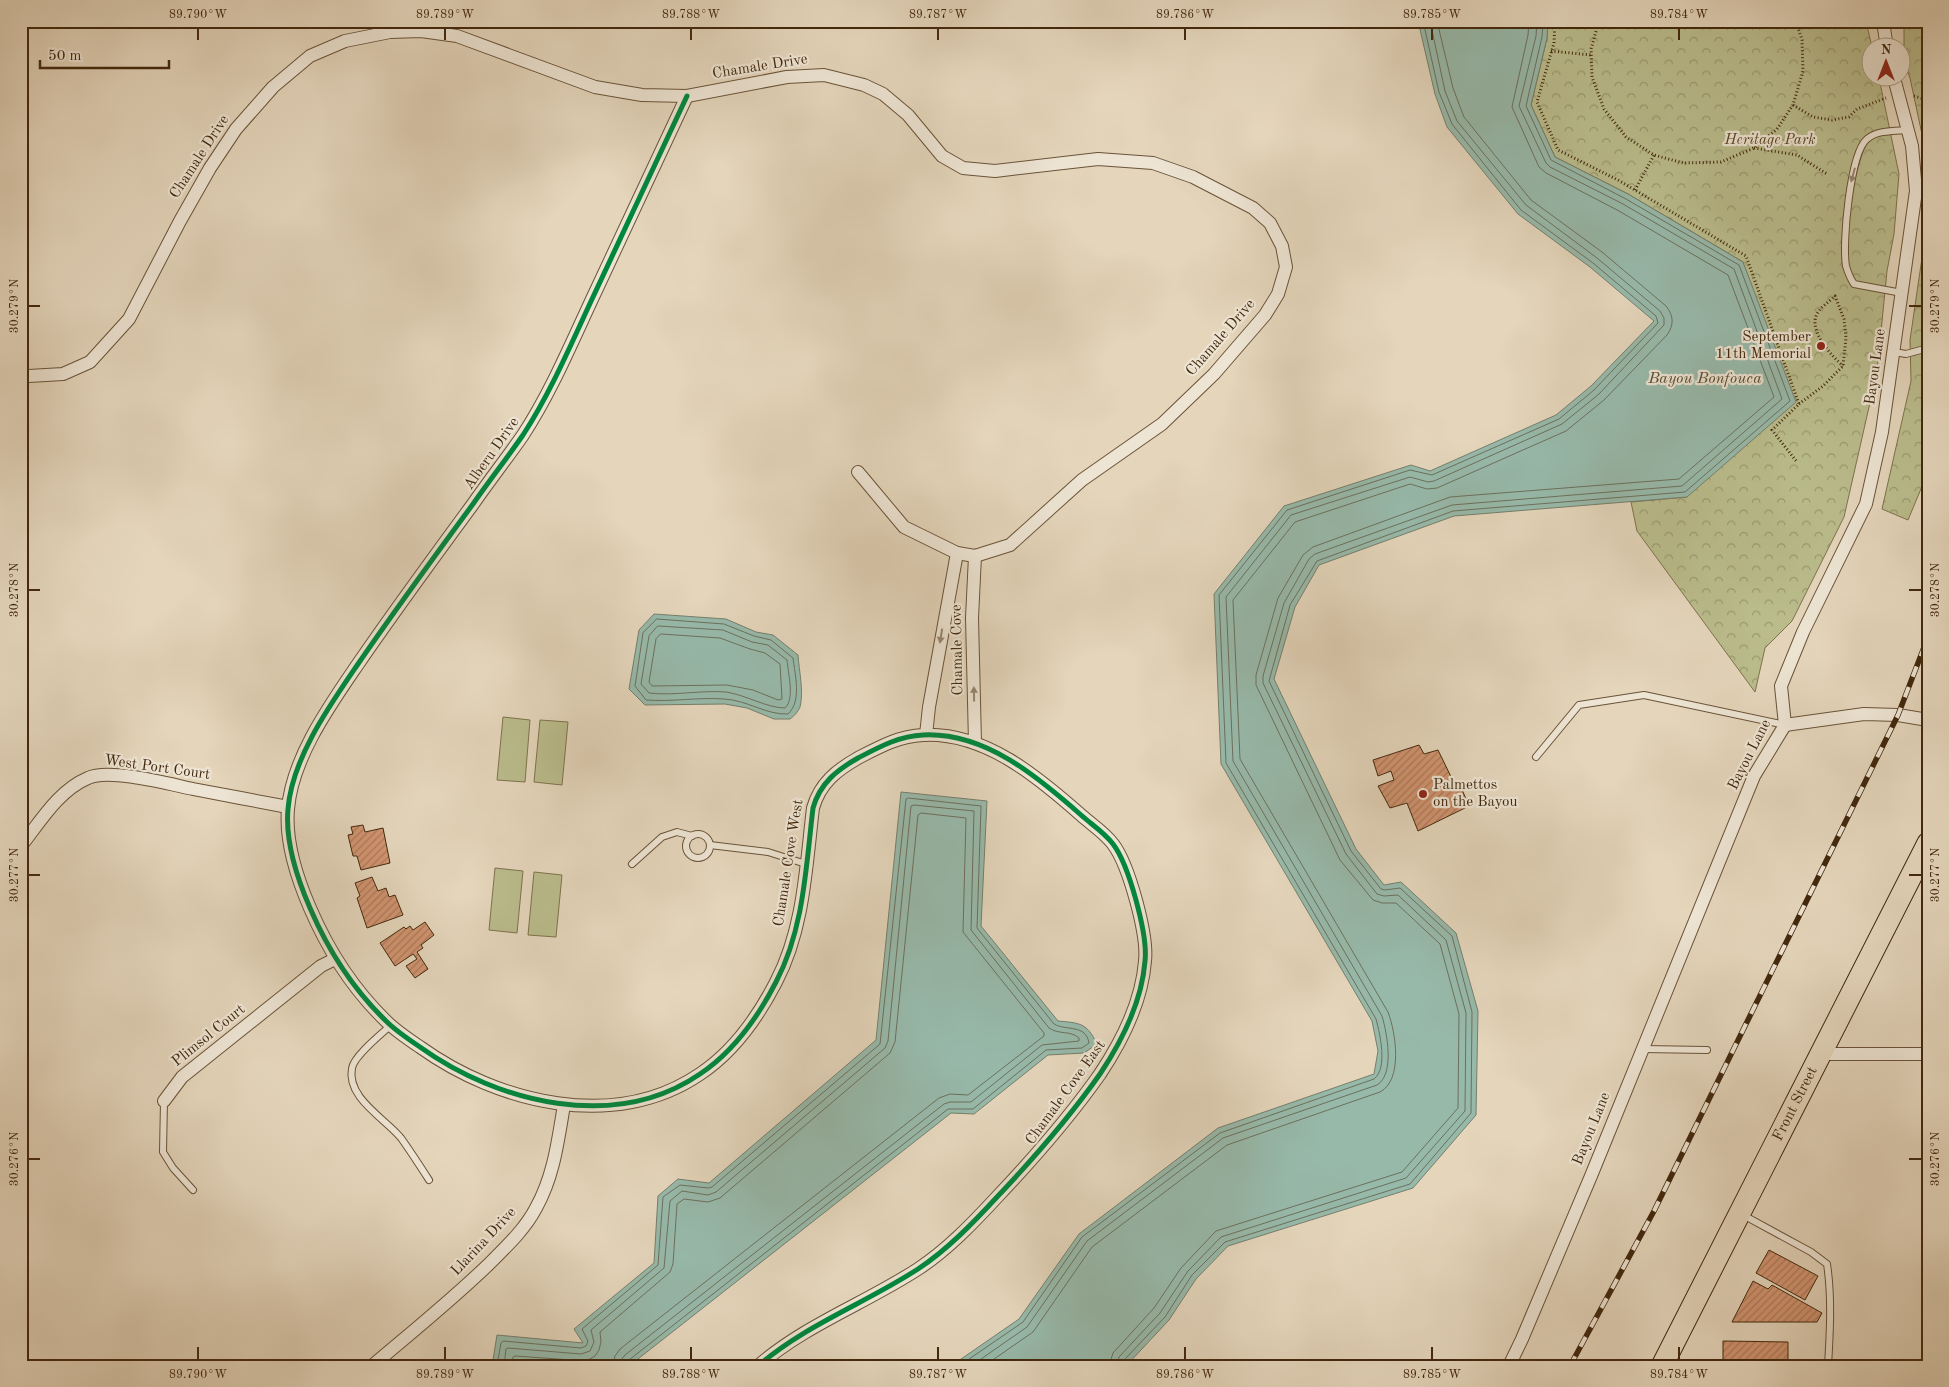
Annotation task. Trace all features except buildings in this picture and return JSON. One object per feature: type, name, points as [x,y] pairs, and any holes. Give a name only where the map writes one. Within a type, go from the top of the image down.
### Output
[{"type":"main road","name":"Front Street","points":[[1662,1366],[1928,843]]},
{"type":"street","points":[[1883,21],[1886,38]]},
{"type":"street","name":"Chamale Drive","points":[[21,374],[29,376],[63,374],[90,362],[129,319],[210,168],[236,129],[273,87],[310,56],[345,41],[390,32],[421,31],[457,36],[595,87],[642,95],[687,96],[787,77],[824,74],[864,85],[883,94],[908,115],[942,156],[963,168],[995,171],[1098,159],[1153,163],[1192,177],[1235,199],[1252,208],[1270,223],[1282,246],[1286,267],[1278,294],[1265,315],[1214,374],[1162,424],[1082,480],[1010,545],[976,556],[957,553],[904,528],[858,472]]},
{"type":"street","name":"Bayou Lane","points":[[1508,1366],[1522,1339],[1754,776],[1785,725],[1781,686],[1803,632],[1866,504],[1882,432],[1902,293],[1922,190],[1896,88]]},
{"type":"street","name":"Alberu Drive","points":[[288,807],[302,756],[314,732],[377,637],[523,434],[559,369],[687,96]]},
{"type":"street","name":"Chamale Cove","points":[[926,735],[928,707],[957,553]]},
{"type":"street","name":"Chamale Cove","points":[[976,556],[972,618],[976,743]]},
{"type":"street","points":[[1785,725],[1864,714],[1898,715],[1928,720]]},
{"type":"street","name":"Chamale Cove West","points":[[288,807],[288,834],[293,860],[305,898],[335,958],[369,1004],[390,1026],[427,1053],[469,1077],[517,1095],[564,1105],[627,1103],[655,1096],[682,1085],[715,1063],[752,1022],[777,981],[793,940],[802,902],[816,797],[831,776],[884,744],[900,739],[926,735],[950,737]]},
{"type":"street","name":"Chamale Cove East","points":[[758,1366],[779,1347],[919,1268],[968,1228],[1034,1158],[1100,1074],[1121,1040],[1139,995],[1146,959],[1139,915],[1128,872],[1113,843],[1053,790],[1005,756],[976,743],[950,737]]},
{"type":"street","name":"West Port Court","points":[[21,846],[55,804],[75,784],[89,777],[102,774],[157,782],[288,807]]},
{"type":"street","name":"Plimsol Court","points":[[164,1101],[182,1077],[321,966],[335,958]]},
{"type":"street","points":[[1821,1054],[1928,1054]]},
{"type":"street","name":"Llarina Drive","points":[[372,1366],[461,1291],[524,1226],[537,1208],[548,1179],[556,1151],[564,1105]]},
{"type":"lane","points":[[1902,293],[1854,284],[1848,275],[1844,252],[1851,184],[1860,150],[1866,140],[1875,134],[1908,130]]},
{"type":"lane","points":[[1894,352],[1906,354],[1928,348]]},
{"type":"lane","points":[[1536,757],[1578,705],[1644,695],[1785,725]]},
{"type":"lane","points":[[632,864],[662,837],[677,832],[692,836],[696,834],[704,835],[710,845],[708,852],[702,857],[690,856],[686,845],[692,836]]},
{"type":"lane","points":[[710,845],[768,852],[806,864]]},
{"type":"lane","points":[[390,1026],[356,1060],[352,1068],[352,1079],[361,1098],[400,1136],[429,1180]]},
{"type":"lane","points":[[1642,1049],[1707,1050]]},
{"type":"lane","name":"Plimsol Court","points":[[164,1101],[163,1152],[173,1168],[193,1190]]},
{"type":"lane","points":[[1740,1214],[1811,1252],[1827,1264],[1830,1334],[1828,1366]]},
{"type":"path","points":[[1556,21],[1551,51],[1537,102],[1558,150],[1635,190],[1746,256],[1799,404]]},
{"type":"path","points":[[1598,21],[1591,49],[1592,76],[1604,109],[1626,137],[1654,155],[1683,163],[1721,162],[1754,148],[1777,129],[1793,105],[1803,70],[1802,40],[1797,22]]},
{"type":"path","points":[[1551,51],[1591,55]]},
{"type":"path","points":[[1793,105],[1813,117],[1832,120],[1849,117],[1857,109],[1898,94],[1909,94],[1928,100]]},
{"type":"path","points":[[1754,148],[1797,155],[1827,174]]},
{"type":"path","points":[[1635,190],[1654,155]]},
{"type":"path","points":[[1797,462],[1772,430],[1843,366],[1846,338],[1844,320],[1835,296],[1819,311],[1815,318],[1816,328],[1827,350],[1843,366]]},
{"type":"green space","name":"Heritage Park","points":[[1548,21],[1866,21],[1870,38],[1862,38],[1862,88],[1881,88],[1899,174],[1894,234],[1887,271],[1877,372],[1844,517],[1792,621],[1765,648],[1755,692],[1637,531],[1631,502],[1687,497],[1743,262],[1628,194],[1555,157],[1531,105],[1547,38]]},
{"type":"green space","points":[[1904,21],[1928,21],[1928,195],[1927,158],[1912,87],[1912,38],[1904,38]]},
{"type":"green space","points":[[1928,217],[1928,472],[1908,520],[1882,509],[1911,381],[1910,340]]},
{"type":"green space","points":[[503,717],[530,720],[525,782],[497,780]]},
{"type":"green space","points":[[540,720],[568,722],[562,785],[534,782]]},
{"type":"green space","points":[[495,868],[523,871],[517,933],[489,930]]},
{"type":"green space","points":[[534,872],[562,875],[556,937],[528,935]]},
{"type":"water","name":"Bayou Bonfouca","points":[[1418,21],[1548,21],[1547,38],[1531,105],[1555,157],[1628,194],[1743,262],[1796,402],[1687,497],[1454,516],[1319,565],[1295,607],[1274,679],[1356,849],[1384,885],[1401,882],[1456,933],[1478,1011],[1476,1115],[1413,1188],[1228,1246],[1196,1279],[1169,1320],[1126,1366],[951,1366],[1019,1319],[1079,1234],[1218,1128],[1374,1074],[1378,1051],[1372,1021],[1221,764],[1214,594],[1284,506],[1411,465],[1430,471],[1556,415],[1591,386],[1654,321],[1590,267],[1518,214],[1447,127],[1435,94]]},
{"type":"water","points":[[654,614],[726,619],[756,632],[773,635],[798,655],[802,694],[798,711],[790,719],[774,719],[747,708],[725,704],[645,705],[629,689],[639,630]]},
{"type":"water","points":[[901,792],[987,801],[981,926],[1058,1021],[1082,1025],[1090,1032],[1097,1044],[1084,1053],[1048,1055],[974,1114],[951,1113],[629,1366],[492,1366],[497,1335],[583,1343],[574,1329],[654,1263],[658,1196],[678,1179],[709,1183],[876,1040]]},
{"type":"railway","points":[[1570,1366],[1654,1211],[1898,715],[1928,637]]},
{"type":"cycle path","points":[[687,96],[543,402],[523,435],[347,680],[314,733],[297,771],[291,790],[288,809],[288,834],[293,860],[305,896],[333,954],[363,996],[390,1025],[451,1067],[485,1083],[520,1095],[557,1103],[595,1106],[631,1102],[667,1092],[700,1074],[712,1065],[744,1033],[776,982],[793,941],[806,875],[813,808],[816,799],[830,778],[866,754],[906,737],[923,735],[946,736],[968,741],[989,749],[1028,772],[1110,840],[1119,854],[1131,883],[1144,935],[1145,961],[1140,991],[1130,1020],[1100,1074],[1037,1153],[979,1217],[949,1245],[918,1269],[796,1338],[758,1366]]},
{"type":"place","name":"September 11th Memorial","points":[[1821,346]]},
{"type":"place","name":"Palmettos on the Bayou","points":[[1423,794]]}]
